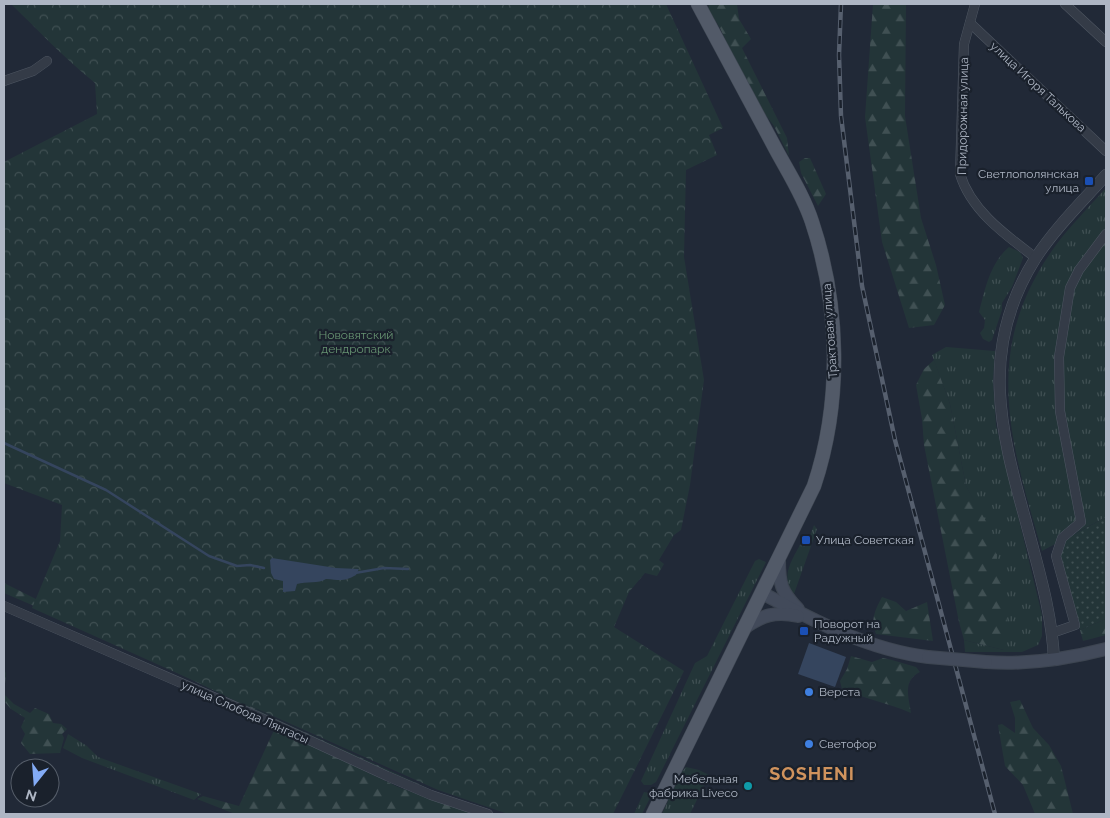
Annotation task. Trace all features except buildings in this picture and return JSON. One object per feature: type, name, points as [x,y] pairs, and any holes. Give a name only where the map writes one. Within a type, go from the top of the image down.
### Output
[{"type":"main road","name":"Трактовая улица","points":[[698,4],[812,220],[827,281],[831,316],[833,400],[829,429],[814,486],[744,628]]},
{"type":"main road","points":[[778,560],[779,581],[784,592],[810,618]]},
{"type":"main road","points":[[762,593],[810,618],[856,638],[886,648],[928,658],[1009,664],[1054,660],[1106,649]]},
{"type":"main road","points":[[653,814],[744,628],[754,620],[771,613],[810,618]]},
{"type":"street","name":"Придорожная улица","points":[[975,4],[964,44],[960,174],[963,183],[984,215],[1036,258]]},
{"type":"street","points":[[1065,4],[1106,42]]},
{"type":"street","name":"улица Игоря Талькова","points":[[970,23],[1106,151]]},
{"type":"street","points":[[4,81],[33,71],[47,61]]},
{"type":"street","points":[[1054,660],[1052,633],[1043,585],[1006,452],[999,368],[1004,335],[1015,300],[1036,258],[1055,232],[1106,175]]},
{"type":"street","points":[[1052,633],[1075,626],[1056,556],[1062,538],[1080,522],[1060,411],[1059,357],[1070,288],[1079,270],[1106,234]]},
{"type":"street","name":"улица Слобода Лянгасы","points":[[4,606],[257,716],[431,795],[488,814]]},
{"type":"green space","name":"Нововятский дендропарк","points":[[11,4],[666,4],[723,128],[709,135],[717,155],[686,170],[684,257],[704,380],[690,485],[681,530],[674,535],[659,560],[664,564],[657,576],[645,573],[629,592],[614,627],[684,671],[613,814],[508,814],[438,790],[32,608],[60,541],[62,505],[4,483],[4,162],[97,114],[95,83],[63,55]]},
{"type":"green space","points":[[709,4],[737,4],[739,19],[751,39],[742,48],[787,138],[789,156],[774,126],[751,96],[720,28],[708,9]]},
{"type":"green space","points":[[873,4],[906,4],[905,116],[921,218],[936,265],[945,305],[934,325],[909,328],[882,242],[865,117]]},
{"type":"green space","points":[[805,158],[810,158],[826,194],[818,206],[801,173],[799,162]]},
{"type":"green space","points":[[1106,188],[1106,517],[1042,551],[1020,471],[1012,433],[1009,395],[1010,358],[1017,321],[1032,283],[1056,245]]},
{"type":"green space","points":[[1009,247],[1020,252],[1023,258],[1012,287],[1002,303],[1002,310],[992,340],[989,342],[983,339],[980,333],[984,328],[985,320],[979,312],[993,269]]},
{"type":"green space","points":[[946,347],[995,351],[993,381],[996,425],[1042,615],[1042,636],[1038,645],[1022,652],[965,652],[964,640],[1004,650],[974,501],[966,486],[950,404],[932,355]]},
{"type":"green space","points":[[934,360],[950,404],[966,486],[992,532],[1009,630],[1004,650],[964,640],[959,622],[924,445],[916,385],[924,369]]},
{"type":"green space","points":[[1106,517],[1106,619],[1080,630],[1059,563],[1062,541]]},
{"type":"green space","points":[[814,525],[817,529],[794,594],[788,581],[789,568],[802,541],[807,543]]},
{"type":"green space","points":[[759,559],[766,562],[656,782],[651,785],[644,785],[641,781],[695,663],[707,656],[755,561]]},
{"type":"green space","points":[[4,583],[274,718],[430,789],[323,742],[111,641],[4,593]]},
{"type":"green space","points":[[882,597],[896,602],[906,611],[927,602],[933,641],[876,634],[873,624],[874,615]]},
{"type":"green space","points":[[1106,619],[1106,635],[1083,641],[1080,630]]},
{"type":"green space","points":[[851,656],[872,662],[883,658],[916,667],[920,672],[911,680],[908,690],[911,713],[842,689],[840,681],[847,669]]},
{"type":"green space","points":[[4,670],[6,673],[4,694]]},
{"type":"green space","points":[[4,694],[14,704],[30,713],[35,708],[49,714],[53,723],[61,724],[67,729],[62,734],[64,738],[60,753],[30,754],[21,743],[25,734],[21,727],[25,718],[11,709],[4,701]]},
{"type":"green space","points":[[1020,700],[1033,728],[1049,745],[1061,766],[1073,814],[1035,814],[1023,785],[1005,766],[998,725],[1002,724],[1015,733],[1015,718],[1010,702]]},
{"type":"green space","points":[[275,728],[398,787],[474,814],[235,814],[197,799],[203,796],[239,806]]},
{"type":"green space","points":[[68,734],[87,746],[98,757],[201,794],[194,800],[82,758],[63,748]]},
{"type":"green space","points":[[686,767],[709,775],[690,814],[662,814],[681,773]]},
{"type":"green space","points":[[644,792],[649,793],[651,796],[642,814],[634,814]]},
{"type":"water","points":[[272,558],[336,568],[359,569],[356,575],[348,579],[326,579],[301,583],[297,584],[295,591],[283,592],[283,581],[274,579],[271,573],[270,560]]},
{"type":"water","points":[[809,643],[846,657],[835,687],[798,674]]},
{"type":"waterway","points":[[4,443],[106,490],[209,556],[237,566],[250,565],[264,568]]},
{"type":"waterway","points":[[355,573],[384,568],[408,569]]},
{"type":"railway","points":[[841,4],[839,55],[841,116],[862,286],[895,440],[995,814]]},
{"type":"place","name":"Светлополянская улица","points":[[1089,181]]},
{"type":"place","name":"Улица Советская","points":[[806,540]]},
{"type":"place","name":"Поворот на Радужный","points":[[804,631]]},
{"type":"place","name":"Верста","points":[[809,692]]},
{"type":"place","name":"Светофор","points":[[809,744]]},
{"type":"place","name":"Мебельная фабрика Liveco","points":[[748,786]]},
{"type":"district","name":"SOSHENI","points":[[812,774]]}]
